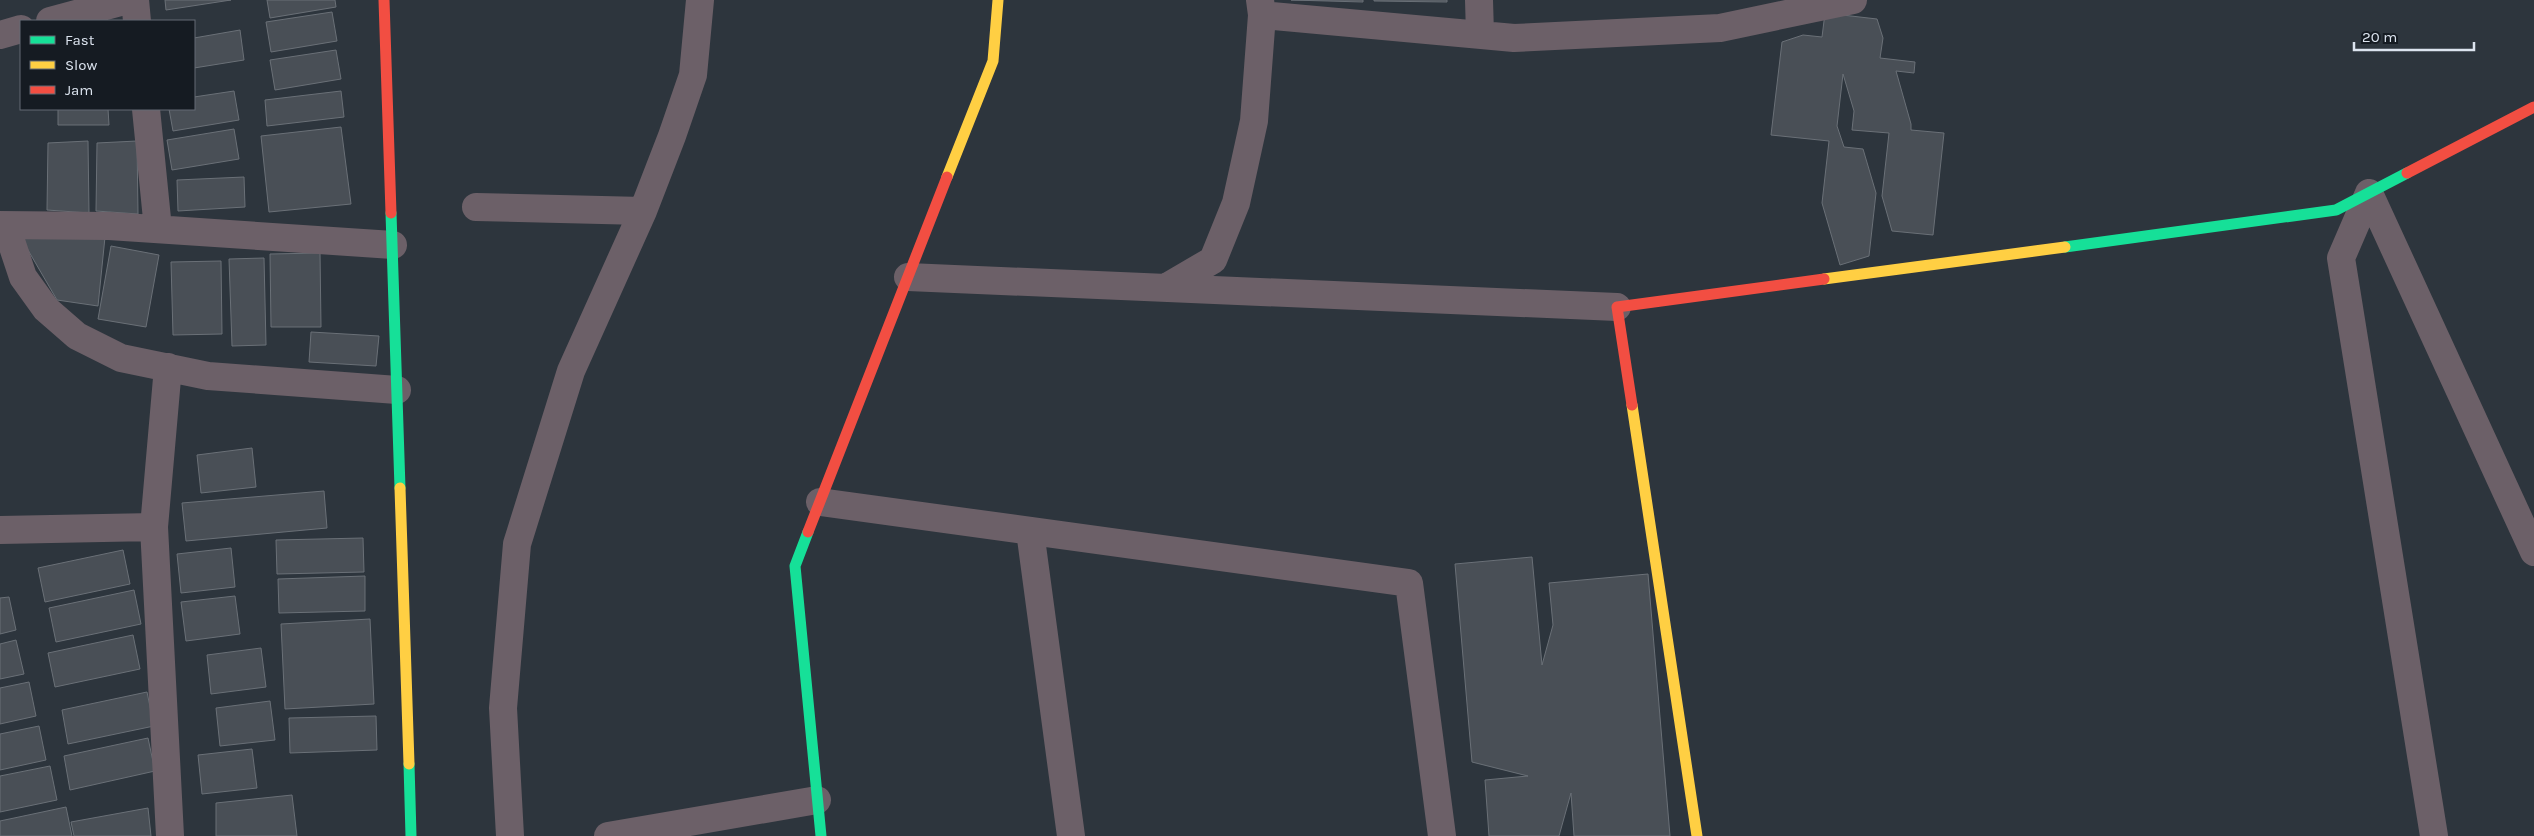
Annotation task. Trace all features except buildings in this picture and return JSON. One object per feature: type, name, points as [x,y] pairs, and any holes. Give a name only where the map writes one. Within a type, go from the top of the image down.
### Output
[{"type":"street","points":[[54,20],[128,0]]},
{"type":"street","points":[[135,0],[137,20]]},
{"type":"street","points":[[384,0],[411,836]]},
{"type":"street","points":[[510,836],[503,708],[517,544],[571,371],[643,211],[692,75],[700,0]]},
{"type":"street","points":[[821,836],[795,566],[993,61],[998,0]]},
{"type":"street","points":[[1479,0],[1480,34]]},
{"type":"street","points":[[1165,288],[1213,260],[1236,203],[1254,121],[1261,8],[1514,38],[1720,28],[1853,0]]},
{"type":"street","points":[[0,35],[20,29]]},
{"type":"street","points":[[908,277],[1617,307],[2336,210],[2534,107]]},
{"type":"street","points":[[146,110],[158,229]]},
{"type":"street","points":[[2369,193],[2534,552]]},
{"type":"street","points":[[2369,193],[2342,258],[2434,836]]},
{"type":"street","points":[[476,207],[643,211]]},
{"type":"street","points":[[393,245],[108,226],[3,226],[23,277],[46,309],[77,336],[121,358],[208,376],[397,390]]},
{"type":"street","points":[[1617,307],[1697,836]]},
{"type":"street","points":[[168,368],[154,528],[170,836]]},
{"type":"street","points":[[820,502],[1409,583],[1442,836]]},
{"type":"street","points":[[0,530],[154,528]]},
{"type":"street","points":[[1030,531],[1071,836]]},
{"type":"street","points":[[608,836],[817,800]]},
{"type":"traffic: fast","points":[[2065,247],[2336,210],[2407,173]]},
{"type":"traffic: fast","points":[[391,213],[400,488]]},
{"type":"traffic: fast","points":[[808,532],[795,566],[821,836]]},
{"type":"traffic: fast","points":[[409,764],[411,836]]},
{"type":"traffic: slow","points":[[947,177],[993,61],[998,0]]},
{"type":"traffic: slow","points":[[1824,279],[2065,247]]},
{"type":"traffic: slow","points":[[1632,405],[1697,836]]},
{"type":"traffic: slow","points":[[400,488],[409,764]]},
{"type":"traffic: jam","points":[[384,0],[391,213]]},
{"type":"traffic: jam","points":[[2407,173],[2534,107]]},
{"type":"traffic: jam","points":[[808,532],[947,177]]},
{"type":"traffic: jam","points":[[1632,405],[1617,307],[1824,279]]}]
